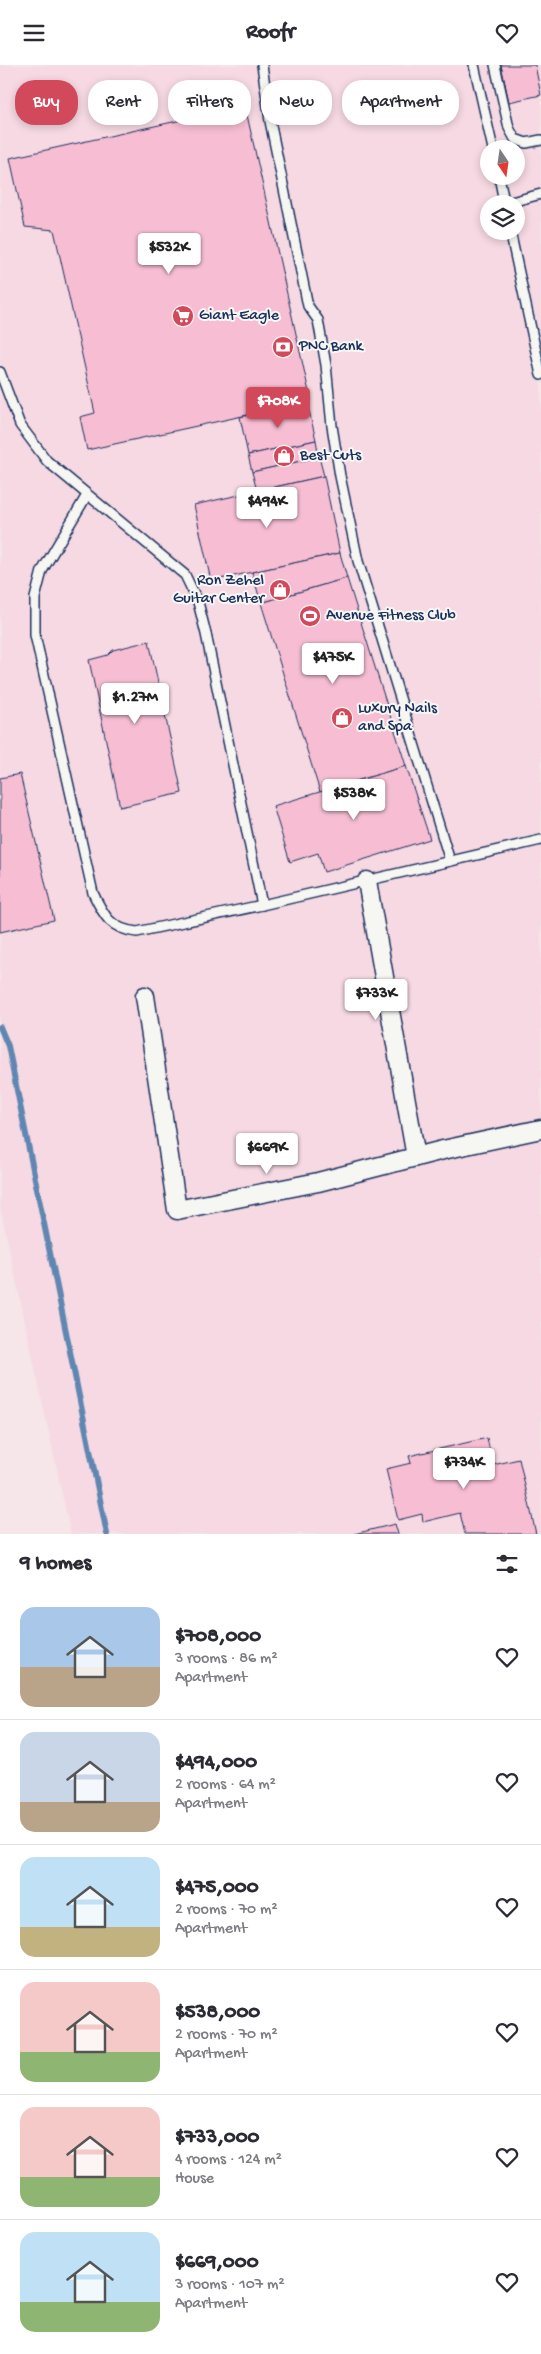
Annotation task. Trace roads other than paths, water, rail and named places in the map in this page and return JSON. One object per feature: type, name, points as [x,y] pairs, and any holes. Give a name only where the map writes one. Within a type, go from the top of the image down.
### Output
[{"type":"street","points":[[368,881],[416,1157]]},
{"type":"street","points":[[145,996],[176,1210],[318,1182],[416,1157],[541,1129]]},
{"type":"lane","points":[[262,65],[270,121],[308,306],[318,320],[320,329],[340,477],[358,561],[450,861]]},
{"type":"lane","points":[[474,65],[491,140]]},
{"type":"lane","points":[[495,65],[509,128],[515,139],[526,143],[541,140]]},
{"type":"lane","points":[[525,198],[541,194]]},
{"type":"lane","points":[[512,240],[541,375]]},
{"type":"lane","points":[[0,372],[20,425],[47,461],[185,575],[194,590],[206,634],[262,905]]},
{"type":"lane","points":[[87,495],[42,571],[35,598],[35,635],[93,893],[108,919],[121,930],[137,932],[368,881],[541,840]]},
{"type":"waterway","points":[[0,1027],[8,1046],[107,1534]]},
{"type":"place","name":"Giant Eagle","points":[[183,316]]},
{"type":"place","name":"PNC Bank","points":[[283,347]]},
{"type":"place","name":"Best Cuts","points":[[284,456]]},
{"type":"place","name":"Ron Zehel Guitar Center","points":[[280,590]]},
{"type":"place","name":"Avenue Fitness Club","points":[[310,616]]},
{"type":"place","name":"Luxury Nails and Spa","points":[[342,718]]}]
